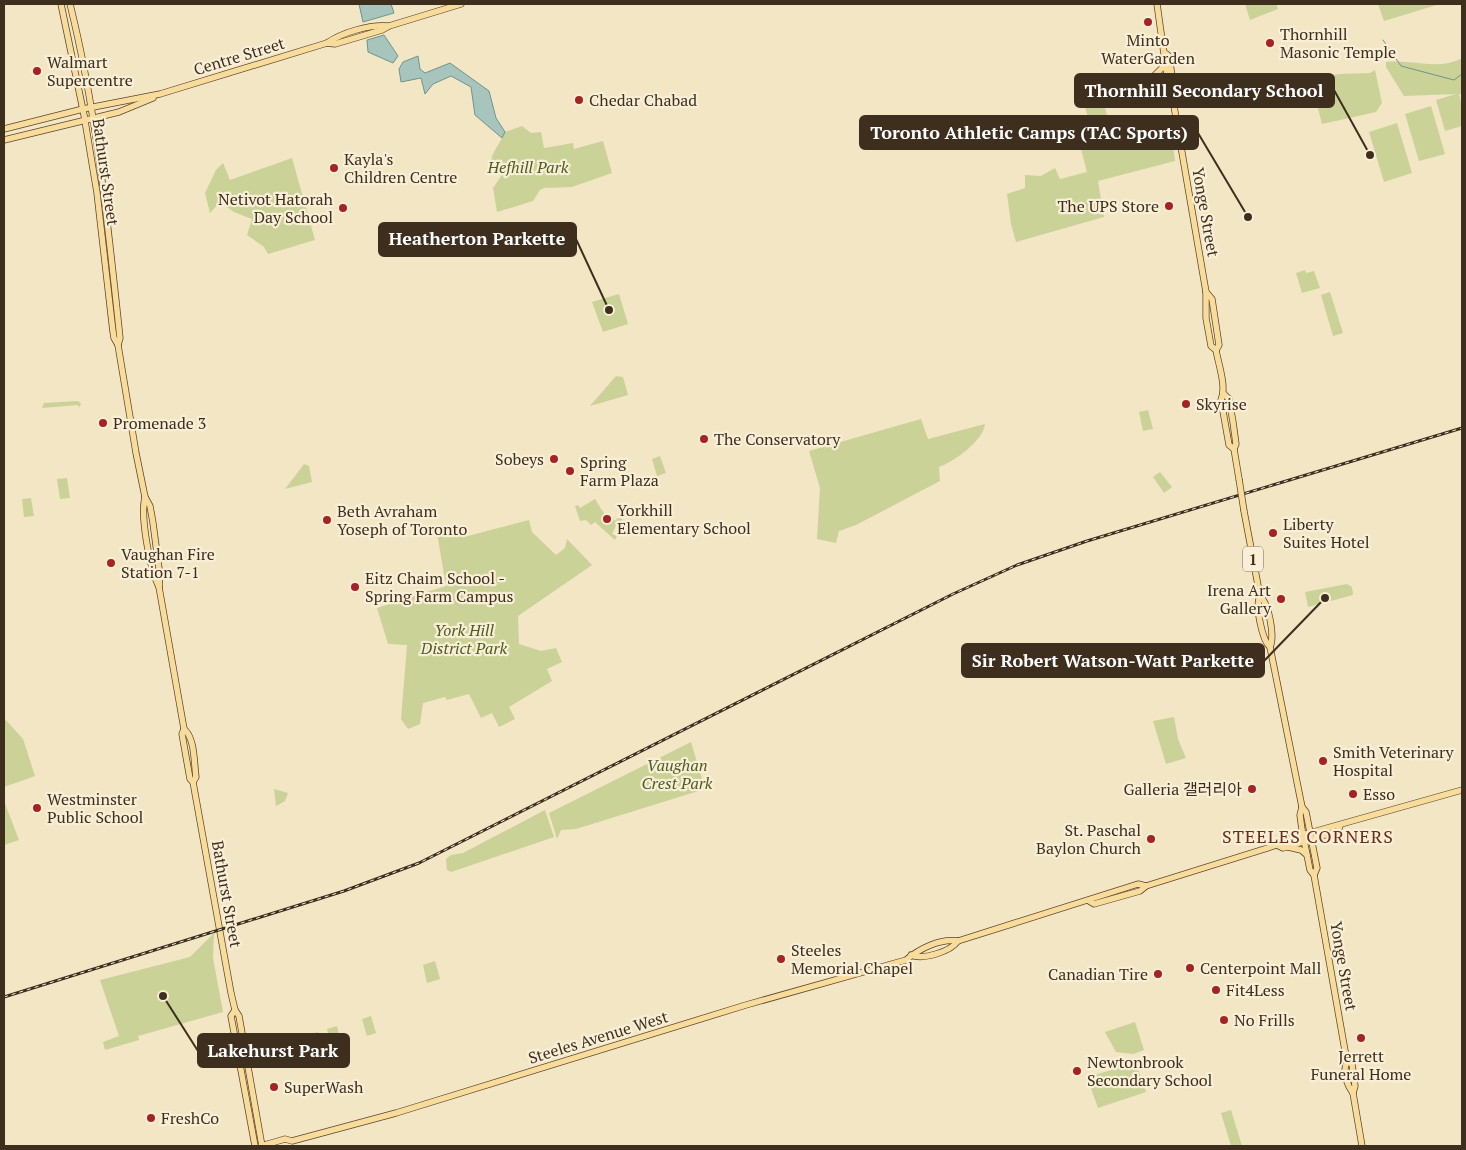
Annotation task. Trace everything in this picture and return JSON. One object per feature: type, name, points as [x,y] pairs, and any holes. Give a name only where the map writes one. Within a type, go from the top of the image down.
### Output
[{"type":"main road","name":"Bathurst Street","points":[[61,4],[83,109],[97,193],[112,332],[118,345],[145,497],[142,506],[154,577],[159,587],[184,729],[189,733],[196,777],[193,782],[235,1010],[239,1016],[261,1146]]},
{"type":"main road","name":"Bathurst Street","points":[[70,4],[92,107],[106,210],[120,338],[118,345]]},
{"type":"main road","name":"Centre Street","points":[[4,128],[92,107],[160,94],[327,43],[334,38],[354,32],[381,25],[389,26],[461,4]]},
{"type":"main road","name":"Yonge Street","points":[[1157,4],[1165,53],[1163,56],[1170,104],[1175,105]]},
{"type":"main road","name":"Yonge Street","points":[[1165,53],[1169,56],[1175,105],[1206,292],[1212,299],[1219,345],[1216,350],[1224,394],[1221,400],[1229,445],[1234,449],[1260,596],[1257,602],[1262,630],[1265,642],[1270,648],[1302,807],[1306,812],[1308,857],[1310,870],[1314,875]]},
{"type":"main road","points":[[1150,78],[1164,66]]},
{"type":"main road","points":[[1175,105],[1183,92],[1202,82]]},
{"type":"main road","name":"Centre Street","points":[[4,140],[135,106],[160,94]]},
{"type":"main road","points":[[1287,847],[1336,824],[1340,826],[1462,790]]},
{"type":"main road","name":"Yonge Street","points":[[1307,837],[1316,868],[1314,875],[1347,1062],[1344,1067],[1348,1087],[1353,1093],[1362,1146]]},
{"type":"main road","name":"Steeles Avenue West","points":[[261,1146],[285,1138],[290,1144],[396,1113],[746,1006],[899,962],[914,952],[936,944],[951,940],[958,941],[1090,901],[1094,904],[1138,884],[1146,886],[1278,845],[1281,841],[1307,837]]},
{"type":"main road","name":"Steeles Avenue West","points":[[1278,845],[1301,850],[1308,857]]},
{"type":"main road","name":"Bathurst Street","points":[[235,1010],[231,1016],[232,1024],[255,1146]]},
{"type":"green space","points":[[1245,4],[1276,4],[1278,9],[1250,20]]},
{"type":"green space","points":[[1378,4],[1440,4],[1384,21]]},
{"type":"green space","points":[[1462,58],[1462,94],[1459,94],[1462,106],[1462,126],[1445,131],[1436,100],[1456,94],[1404,96],[1386,67],[1386,62],[1444,64]]},
{"type":"green space","points":[[1375,70],[1382,103],[1376,112],[1322,124],[1315,97],[1300,100],[1296,80],[1340,74],[1370,73]]},
{"type":"green space","points":[[1104,105],[1113,135],[1170,122],[1175,161],[1098,181],[1104,217],[1016,242],[1011,224],[1007,194],[1025,188],[1025,175],[1041,176],[1055,168],[1060,179],[1087,172],[1081,149],[1095,142],[1085,107]]},
{"type":"green space","points":[[1431,106],[1445,154],[1419,161],[1405,114]]},
{"type":"green space","points":[[1397,123],[1412,173],[1384,182],[1369,132]]},
{"type":"green space","name":"Hefhill Park","points":[[522,126],[531,133],[541,132],[544,148],[573,143],[574,149],[603,141],[612,173],[572,187],[544,188],[540,190],[533,201],[497,212],[493,188],[504,172],[491,161],[492,157],[505,132]]},
{"type":"green space","points":[[292,158],[315,240],[268,254],[264,247],[247,235],[252,219],[234,212],[220,202],[210,213],[205,193],[216,170],[223,163],[230,180]]},
{"type":"green space","points":[[1305,270],[1306,273],[1314,271],[1320,288],[1302,293],[1296,273]]},
{"type":"green space","points":[[1330,292],[1343,333],[1333,336],[1321,295]]},
{"type":"green space","points":[[619,294],[628,324],[603,332],[592,302]]},
{"type":"green space","points":[[616,376],[623,377],[628,395],[590,406]]},
{"type":"green space","points":[[78,401],[81,404],[79,408],[78,405],[42,408],[44,403]]},
{"type":"green space","points":[[1148,410],[1153,429],[1143,431],[1139,412]]},
{"type":"green space","points":[[921,419],[928,439],[985,424],[979,437],[967,450],[939,467],[940,481],[856,525],[839,531],[836,543],[817,539],[820,488],[809,451]]},
{"type":"green space","points":[[660,456],[666,473],[657,476],[652,459]]},
{"type":"green space","points":[[304,464],[309,466],[312,482],[285,489]]},
{"type":"green space","points":[[1160,472],[1172,487],[1164,493],[1153,477]]},
{"type":"green space","points":[[67,478],[70,498],[60,499],[57,479]]},
{"type":"green space","points":[[31,498],[34,516],[24,517],[22,499]]},
{"type":"green space","points":[[595,499],[608,520],[612,517],[614,521],[620,517],[623,520],[617,523],[612,534],[617,536],[615,540],[595,522],[591,525],[586,520],[580,521],[575,506],[578,505],[580,508]]},
{"type":"green space","name":"York Hill District Park","points":[[529,520],[532,532],[556,555],[565,548],[567,539],[592,565],[518,616],[519,644],[541,651],[556,648],[562,662],[547,669],[552,681],[509,707],[515,719],[499,727],[492,713],[481,718],[469,694],[447,700],[445,697],[423,703],[420,724],[408,729],[401,719],[407,645],[388,644],[377,608],[446,586],[436,527],[449,525],[451,534],[462,532],[464,537]]},
{"type":"green space","points":[[1347,584],[1352,587],[1353,595],[1308,607],[1305,592]]},
{"type":"green space","points":[[1174,717],[1178,739],[1186,758],[1166,764],[1153,721]]},
{"type":"green space","points":[[4,718],[23,739],[35,776],[4,787]]},
{"type":"green space","name":"Vaughan Crest Park","points":[[691,742],[705,789],[576,829],[561,830],[557,839],[549,813]]},
{"type":"green space","points":[[274,789],[288,793],[285,801],[276,806]]},
{"type":"green space","points":[[4,801],[19,840],[4,845]]},
{"type":"green space","points":[[545,810],[554,837],[451,872],[447,870],[446,859],[451,855],[463,853]]},
{"type":"green space","points":[[214,933],[213,958],[223,1012],[138,1036],[139,1040],[105,1050],[103,1042],[119,1036],[100,980],[190,957]]},
{"type":"green space","points":[[435,961],[440,979],[427,983],[423,965]]},
{"type":"green space","points":[[371,1016],[376,1033],[367,1036],[362,1019]]},
{"type":"green space","points":[[1135,1022],[1144,1050],[1133,1054],[1116,1052],[1105,1032]]},
{"type":"green space","points":[[337,1026],[341,1044],[332,1046],[327,1029]]},
{"type":"green space","points":[[318,1032],[322,1049],[313,1052],[308,1035]]},
{"type":"green space","points":[[1136,1063],[1146,1092],[1098,1108],[1087,1077]]},
{"type":"green space","points":[[1231,1110],[1242,1146],[1231,1146],[1221,1113]]},
{"type":"water","points":[[359,4],[391,4],[394,13],[363,22]]},
{"type":"water","points":[[384,35],[398,56],[393,63],[368,52],[367,40]]},
{"type":"water","points":[[418,56],[420,69],[425,73],[450,63],[489,91],[496,118],[505,132],[502,138],[475,115],[471,87],[451,76],[433,84],[425,94],[421,78],[401,82],[399,69],[403,62]]},
{"type":"waterway","points":[[1383,40],[1401,66],[1454,80],[1462,74]]},
{"type":"railway","points":[[4,997],[344,891],[419,863],[953,594],[1017,565],[1087,541],[1462,428]]},
{"type":"place","name":"Minto WaterGarden","points":[[1148,22]]},
{"type":"place","name":"Thornhill Masonic Temple","points":[[1270,43]]},
{"type":"place","name":"Walmart Supercentre","points":[[37,71]]},
{"type":"place","name":"Chedar Chabad","points":[[579,100]]},
{"type":"place","name":"Thornhill Secondary School","points":[[1370,155]]},
{"type":"place","name":"Kayla's Children Centre","points":[[334,168]]},
{"type":"place","name":"The UPS Store","points":[[1169,206]]},
{"type":"place","name":"Netivot Hatorah Day School","points":[[343,208]]},
{"type":"place","name":"Toronto Athletic Camps (TAC Sports)","points":[[1248,217]]},
{"type":"place","name":"Heatherton Parkette","points":[[609,310]]},
{"type":"place","name":"Skyrise","points":[[1186,404]]},
{"type":"place","name":"Promenade 3","points":[[103,423]]},
{"type":"place","name":"The Conservatory","points":[[704,439]]},
{"type":"place","name":"Sobeys","points":[[554,459]]},
{"type":"place","name":"Spring Farm Plaza","points":[[570,471]]},
{"type":"place","name":"Yorkhill Elementary School","points":[[607,519]]},
{"type":"place","name":"Beth Avraham Yoseph of Toronto","points":[[327,520]]},
{"type":"place","name":"Liberty Suites Hotel","points":[[1273,533]]},
{"type":"place","name":"Vaughan Fire Station 7-1","points":[[111,563]]},
{"type":"place","name":"Eitz Chaim School - Spring Farm Campus","points":[[355,587]]},
{"type":"place","name":"Sir Robert Watson-Watt Parkette","points":[[1325,598]]},
{"type":"place","name":"Irena Art Gallery","points":[[1281,599]]},
{"type":"place","name":"Smith Veterinary Hospital","points":[[1323,761]]},
{"type":"place","name":"Galleria 갤러리아","points":[[1252,789]]},
{"type":"place","name":"Esso","points":[[1353,794]]},
{"type":"place","name":"Westminster Public School","points":[[37,808]]},
{"type":"place","name":"St. Paschal Baylon Church","points":[[1151,839]]},
{"type":"place","name":"Steeles Memorial Chapel","points":[[781,959]]},
{"type":"place","name":"Centerpoint Mall","points":[[1190,968]]},
{"type":"place","name":"Canadian Tire","points":[[1158,974]]},
{"type":"place","name":"Fit4Less","points":[[1216,990]]},
{"type":"place","name":"Lakehurst Park","points":[[163,996]]},
{"type":"place","name":"No Frills","points":[[1224,1020]]},
{"type":"place","name":"Jerrett Funeral Home","points":[[1361,1038]]},
{"type":"place","name":"Newtonbrook Secondary School","points":[[1077,1071]]},
{"type":"place","name":"SuperWash","points":[[274,1087]]},
{"type":"place","name":"FreshCo","points":[[151,1118]]},
{"type":"district","name":"STEELES CORNERS","points":[[1308,836]]}]
